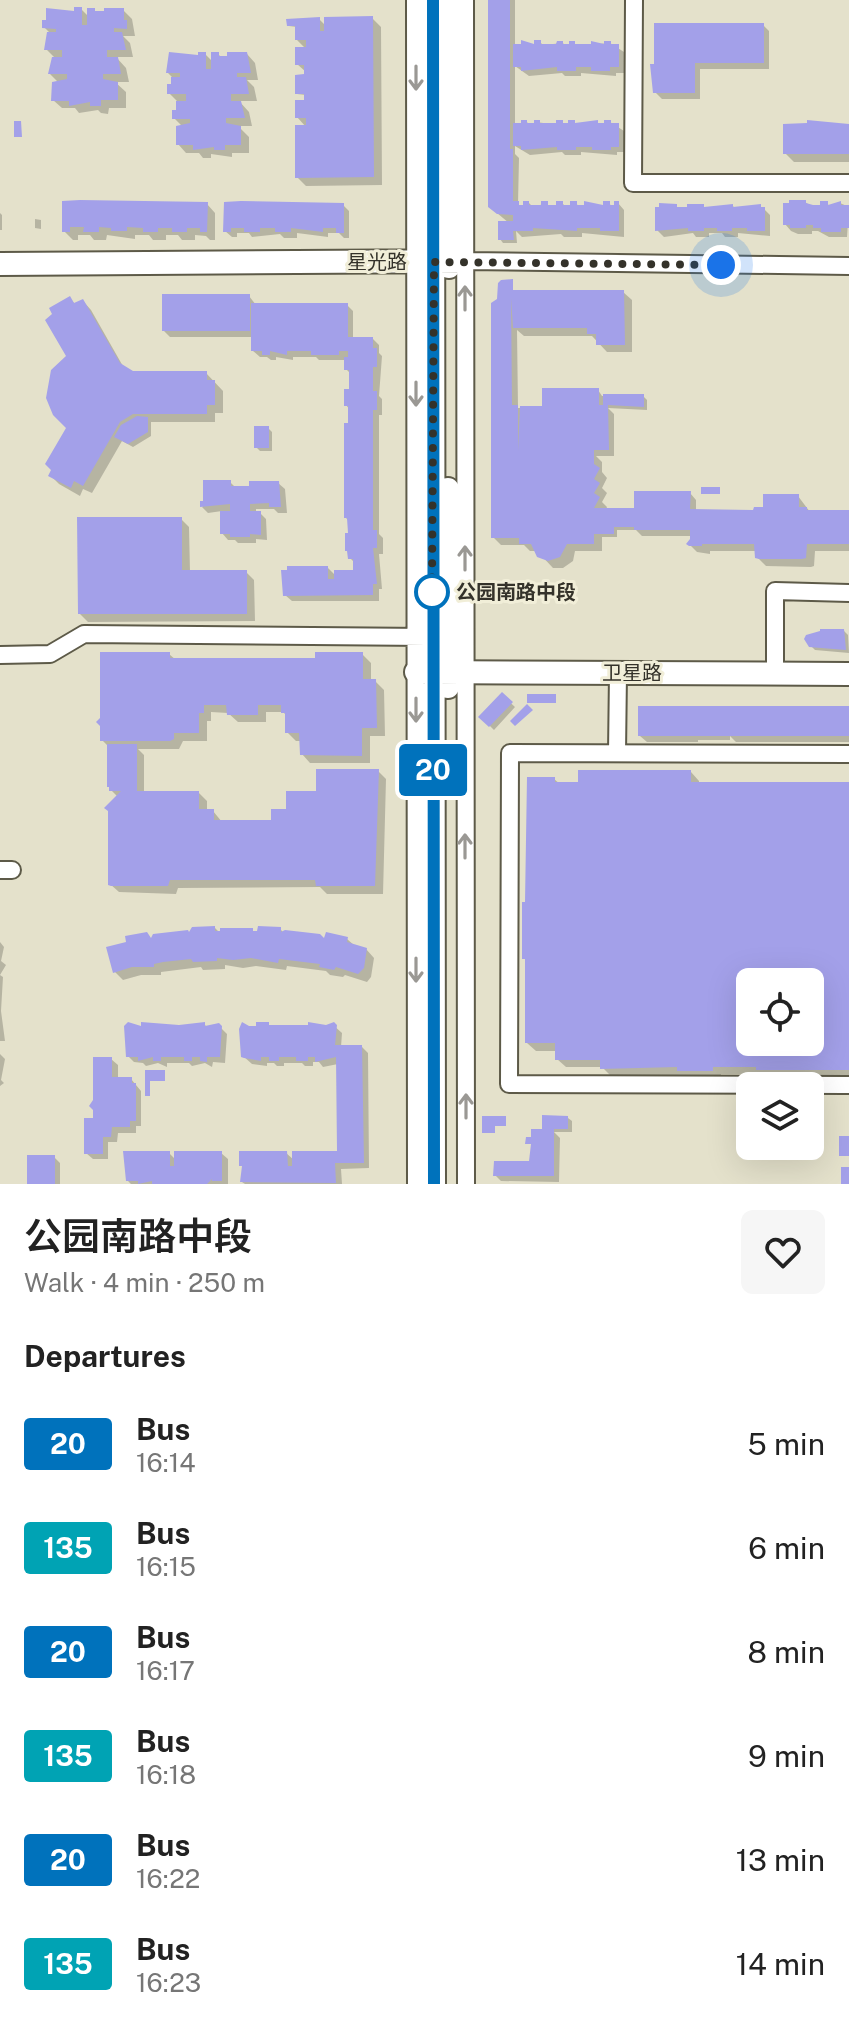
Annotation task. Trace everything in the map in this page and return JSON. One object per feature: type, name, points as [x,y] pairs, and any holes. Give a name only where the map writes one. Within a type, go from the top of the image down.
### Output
[{"type":"main road","points":[[433,0],[441,262],[434,1184]]},
{"type":"main road","points":[[447,1184],[440,672],[424,637],[450,0]]},
{"type":"main road","name":"星光路","points":[[0,264],[441,262]]},
{"type":"main road","name":"卫星路","points":[[440,672],[849,674]]},
{"type":"street","points":[[415,0],[441,262]]},
{"type":"street","points":[[441,262],[465,0]]},
{"type":"street","points":[[634,0],[633,183],[849,183]]},
{"type":"street","name":"星光路","points":[[441,262],[849,266]]},
{"type":"street","points":[[775,674],[775,591],[849,593]]},
{"type":"street","points":[[0,655],[50,654],[84,634],[424,637]]},
{"type":"street","points":[[416,1184],[440,672]]},
{"type":"street","points":[[440,672],[466,1184]]},
{"type":"street","points":[[617,753],[618,673]]},
{"type":"street","points":[[849,754],[510,753],[509,1084],[849,1085]]},
{"type":"building","points":[[488,0],[510,0],[513,201],[519,201],[519,205],[523,205],[523,201],[529,201],[529,205],[541,205],[541,201],[548,201],[548,205],[556,205],[556,201],[563,201],[563,205],[570,205],[570,201],[577,201],[577,205],[584,205],[584,201],[603,205],[603,201],[610,201],[610,205],[614,205],[614,201],[619,201],[619,231],[533,228],[533,231],[513,231],[514,240],[498,240],[498,221],[513,221],[513,215],[497,214],[488,207]]},
{"type":"building","points":[[74,7],[82,7],[82,25],[87,25],[87,8],[104,11],[104,8],[124,8],[127,29],[114,28],[114,32],[122,32],[126,50],[107,50],[107,57],[118,57],[121,74],[103,74],[103,79],[118,82],[118,100],[101,100],[101,106],[90,106],[90,102],[69,106],[69,101],[51,101],[52,82],[67,79],[67,74],[48,74],[52,57],[62,57],[62,50],[44,50],[47,32],[56,32],[56,29],[42,28],[42,20],[46,20],[46,8],[74,11]]},
{"type":"building","points":[[373,16],[374,177],[295,178],[295,125],[306,125],[306,118],[295,118],[295,100],[304,100],[304,94],[295,94],[295,75],[304,74],[304,65],[295,65],[295,47],[306,47],[306,40],[295,40],[295,26],[287,26],[286,19],[320,17],[320,31],[324,31],[324,17]]},
{"type":"building","points":[[654,23],[764,23],[764,63],[695,63],[695,93],[653,93],[650,64],[654,64]]},
{"type":"building","points":[[521,40],[534,44],[534,40],[541,40],[541,44],[563,41],[563,44],[569,44],[569,41],[575,41],[575,44],[591,44],[591,41],[604,44],[604,41],[611,41],[611,44],[619,44],[619,67],[610,67],[610,71],[576,67],[576,71],[557,71],[557,67],[521,71],[521,67],[513,67],[513,44],[521,44]]},
{"type":"building","points":[[169,52],[198,55],[198,52],[206,52],[206,69],[211,69],[211,52],[227,56],[227,52],[247,52],[251,73],[237,73],[237,77],[246,77],[249,94],[231,94],[231,101],[241,101],[245,118],[226,118],[226,123],[241,126],[241,145],[225,145],[225,150],[214,150],[214,147],[193,150],[193,145],[176,145],[176,126],[190,123],[190,119],[172,119],[176,101],[186,101],[186,94],[167,94],[171,77],[180,77],[180,73],[166,73]]},
{"type":"building","points":[[521,120],[527,120],[527,123],[540,120],[540,123],[556,123],[556,120],[563,120],[563,123],[568,123],[568,120],[575,120],[575,123],[598,120],[598,123],[604,123],[604,120],[611,120],[611,123],[619,123],[619,147],[611,147],[611,150],[576,147],[576,150],[557,150],[557,147],[521,150],[521,146],[513,146],[513,123],[521,123]]},
{"type":"building","points":[[807,120],[849,124],[849,154],[783,154],[783,124],[807,123]]},
{"type":"building","points":[[14,121],[21,121],[22,137],[14,137]]},
{"type":"building","points":[[789,200],[806,200],[806,203],[813,205],[820,205],[820,201],[828,201],[828,205],[841,201],[841,205],[849,205],[849,228],[841,228],[841,232],[821,232],[821,228],[813,228],[813,225],[790,228],[790,225],[783,225],[783,203],[789,203]]},
{"type":"building","points":[[62,201],[208,202],[207,232],[200,232],[200,228],[187,228],[187,232],[158,228],[158,232],[143,232],[143,228],[127,227],[127,231],[111,231],[111,228],[99,227],[99,232],[83,232],[84,227],[70,227],[70,232],[62,232]]},
{"type":"building","points":[[224,202],[344,203],[344,233],[336,233],[336,228],[323,228],[323,232],[291,228],[291,232],[275,232],[275,228],[260,228],[260,232],[244,232],[244,228],[231,228],[231,232],[223,232]]},
{"type":"building","points":[[659,203],[677,204],[677,207],[687,207],[687,204],[704,204],[704,207],[733,204],[733,207],[761,204],[765,207],[765,231],[704,228],[704,231],[688,231],[688,228],[655,231],[655,207],[659,207]]},
{"type":"building","points":[[513,279],[513,290],[624,290],[625,345],[596,345],[596,334],[587,334],[587,328],[513,328],[511,298],[512,405],[518,405],[518,451],[520,406],[542,406],[542,388],[599,388],[599,405],[603,405],[603,394],[644,394],[644,407],[608,405],[609,450],[594,450],[594,464],[600,468],[594,479],[600,483],[594,493],[600,497],[594,508],[634,508],[634,491],[691,491],[690,509],[753,510],[754,507],[763,507],[763,494],[799,494],[799,507],[807,507],[807,510],[849,510],[849,544],[807,544],[806,558],[802,559],[759,559],[755,558],[754,544],[689,546],[686,544],[690,539],[690,530],[614,527],[614,534],[594,534],[594,544],[567,544],[560,557],[548,561],[537,557],[531,544],[519,544],[519,538],[491,538],[491,303],[497,299],[498,283]]},
{"type":"building","points":[[162,294],[250,294],[250,331],[162,331]]},
{"type":"building","points":[[70,296],[74,303],[83,299],[120,363],[133,371],[207,371],[207,380],[215,380],[215,405],[207,405],[207,414],[133,414],[120,422],[83,486],[74,481],[71,488],[48,476],[51,470],[45,464],[66,428],[53,415],[46,398],[51,370],[66,356],[45,320],[52,314],[49,308]]},
{"type":"building","points":[[251,303],[348,303],[348,337],[373,337],[373,348],[377,348],[377,367],[373,367],[377,410],[373,410],[373,530],[377,530],[377,548],[373,548],[377,584],[373,584],[373,595],[283,596],[281,570],[287,570],[287,566],[328,566],[328,579],[334,579],[334,570],[353,570],[353,559],[348,559],[345,551],[345,533],[348,533],[347,518],[344,518],[344,423],[348,423],[348,406],[344,406],[344,389],[349,389],[349,370],[344,370],[344,357],[348,357],[348,351],[339,351],[339,355],[311,355],[311,351],[287,351],[287,355],[270,351],[270,355],[262,355],[262,351],[251,351]]},
{"type":"building","points":[[137,416],[148,417],[148,432],[128,444],[114,437],[121,425]]},
{"type":"building","points":[[254,426],[269,426],[269,448],[254,448]]},
{"type":"building","points":[[203,480],[231,480],[231,486],[249,486],[249,481],[279,481],[281,507],[269,507],[269,503],[250,504],[250,511],[261,511],[261,535],[230,537],[230,534],[220,534],[220,511],[230,511],[230,504],[200,507]]},
{"type":"building","points":[[701,487],[720,487],[720,494],[701,494]]},
{"type":"building","points":[[77,517],[182,517],[182,570],[247,570],[247,614],[78,614]]},
{"type":"building","points":[[820,629],[844,629],[846,650],[809,647],[804,639],[806,635]]},
{"type":"building","points":[[100,652],[170,652],[170,658],[315,658],[315,652],[363,652],[363,679],[376,679],[377,728],[362,728],[362,756],[300,755],[299,733],[285,733],[285,713],[281,713],[281,705],[258,705],[258,715],[227,715],[226,705],[204,705],[204,713],[199,713],[199,733],[174,733],[174,739],[170,741],[100,741],[100,726],[96,722],[100,718]]},
{"type":"building","points":[[502,692],[513,702],[489,727],[478,717]]},
{"type":"building","points":[[527,694],[556,694],[556,703],[527,703]]},
{"type":"building","points":[[527,704],[533,710],[515,726],[510,721]]},
{"type":"building","points":[[638,706],[849,706],[849,736],[638,736]]},
{"type":"building","points":[[107,744],[137,744],[137,791],[199,791],[199,809],[214,809],[214,820],[271,820],[271,809],[286,809],[286,791],[316,791],[316,769],[379,769],[375,886],[316,886],[315,880],[170,880],[168,886],[108,885],[108,811],[104,808],[121,791],[109,791],[107,787]]},
{"type":"building","points":[[578,770],[691,770],[691,782],[849,782],[849,1070],[756,1070],[756,1067],[713,1067],[713,1071],[677,1071],[677,1067],[600,1069],[600,1060],[555,1060],[555,1043],[525,1043],[522,902],[525,902],[527,777],[555,777],[555,782],[578,782]]},
{"type":"building","points":[[215,926],[215,931],[220,931],[220,928],[253,928],[257,931],[258,926],[281,927],[281,932],[320,934],[324,938],[326,932],[348,937],[347,942],[367,948],[364,968],[358,974],[336,967],[334,970],[319,967],[320,964],[279,959],[278,963],[251,958],[217,958],[217,961],[193,962],[191,959],[163,962],[154,964],[154,967],[132,967],[113,973],[106,947],[126,942],[125,936],[147,932],[151,938],[153,934],[189,932],[192,927]]},
{"type":"building","points":[[128,1022],[141,1026],[141,1022],[179,1025],[205,1022],[205,1026],[219,1023],[222,1026],[220,1057],[207,1057],[207,1062],[200,1061],[200,1057],[192,1057],[192,1061],[184,1061],[184,1057],[161,1057],[161,1061],[153,1061],[153,1057],[138,1061],[138,1057],[126,1057],[124,1026]]},
{"type":"building","points":[[242,1022],[256,1026],[256,1022],[269,1022],[269,1025],[308,1025],[308,1022],[326,1025],[334,1022],[337,1025],[335,1045],[362,1045],[364,1163],[335,1163],[336,1183],[240,1182],[242,1166],[239,1166],[239,1151],[287,1151],[288,1166],[292,1166],[292,1151],[337,1151],[336,1057],[315,1062],[315,1057],[308,1057],[308,1061],[279,1057],[279,1061],[269,1061],[269,1057],[261,1057],[261,1061],[241,1057],[239,1029]]},
{"type":"building","points":[[93,1057],[112,1057],[112,1077],[132,1077],[132,1083],[136,1083],[136,1121],[130,1121],[130,1127],[112,1127],[111,1137],[103,1137],[103,1154],[84,1154],[84,1118],[93,1118],[93,1110],[89,1106],[93,1100]]},
{"type":"building","points":[[145,1070],[165,1070],[165,1081],[150,1081],[150,1096],[145,1096]]},
{"type":"building","points":[[542,1115],[568,1116],[568,1129],[554,1129],[554,1176],[493,1176],[494,1161],[529,1161],[531,1144],[525,1144],[526,1137],[531,1137],[531,1129],[542,1129]]},
{"type":"building","points":[[482,1116],[506,1116],[506,1126],[495,1126],[495,1133],[482,1133]]},
{"type":"building","points":[[839,1136],[849,1136],[849,1156],[839,1156]]},
{"type":"building","points":[[123,1151],[170,1151],[170,1166],[174,1166],[174,1151],[222,1151],[222,1181],[212,1179],[207,1184],[152,1184],[152,1181],[138,1184],[138,1181],[126,1181]]},
{"type":"building","points":[[27,1155],[55,1155],[55,1184],[27,1184]]},
{"type":"building","points":[[841,1167],[849,1167],[849,1184],[841,1184]]},
{"type":"bus line","name":"20","points":[[433,0],[434,1184]]},
{"type":"place","name":"公园南路中段","points":[[432,592]]},
{"type":"route","points":[[432,592],[434,262],[721,265]]}]
